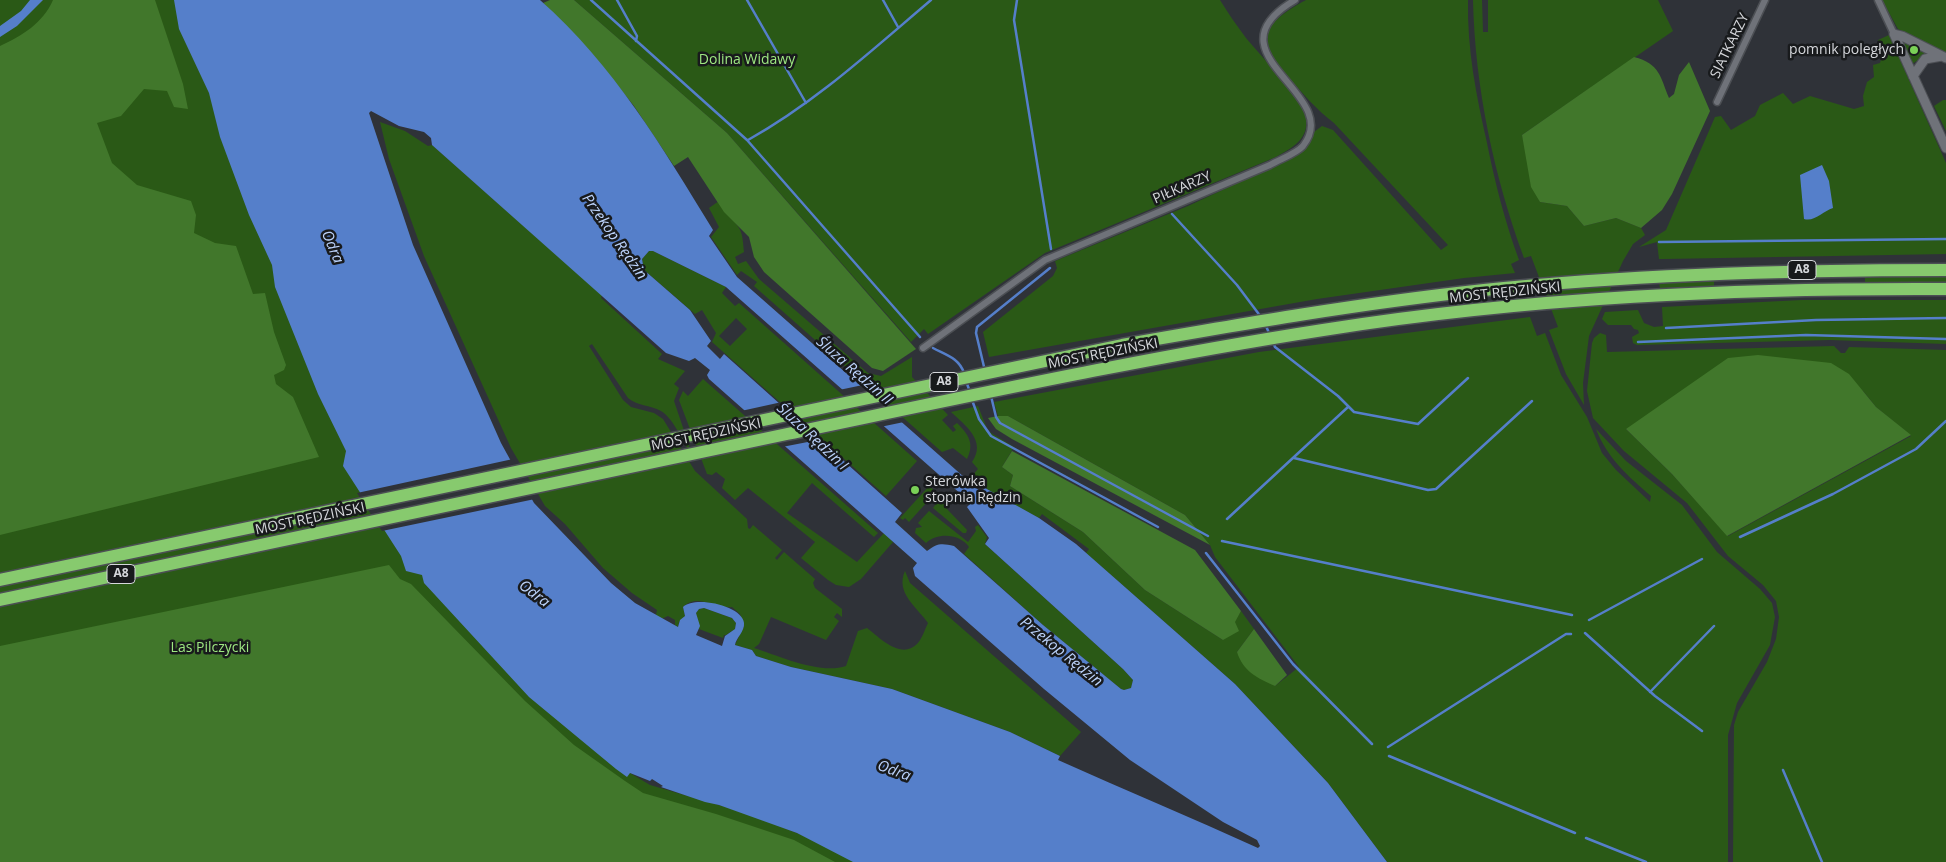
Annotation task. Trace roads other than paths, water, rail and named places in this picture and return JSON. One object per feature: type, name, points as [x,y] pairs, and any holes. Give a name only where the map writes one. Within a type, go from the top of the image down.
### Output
[{"type":"highway","name":"MOST RĘDZIŃSKI","points":[[0,580],[1122,345],[1306,313],[1395,300],[1485,290],[1659,276],[1793,270],[1946,270]]},
{"type":"highway","name":"MOST RĘDZIŃSKI","points":[[0,600],[1108,368],[1326,329],[1563,302],[1660,295],[1806,288],[1946,290]]},
{"type":"street","name":"PIŁKARZY","points":[[923,348],[1045,260],[1270,165],[1303,146],[1310,130],[1311,119],[1308,108],[1272,66],[1264,43],[1265,31],[1273,16],[1295,0]]},
{"type":"street","name":"SIATKARZY","points":[[1717,102],[1765,0]]},
{"type":"street","points":[[1878,0],[1946,148]]},
{"type":"street","points":[[1894,34],[1902,36],[1944,57]]},
{"type":"street","points":[[1913,76],[1925,58],[1944,57]]},
{"type":"water","points":[[30,0],[43,0],[17,26],[0,37],[0,26],[21,11]]},
{"type":"water","points":[[174,0],[540,0],[591,51],[635,108],[656,138],[713,230],[709,236],[737,277],[981,492],[985,488],[1039,518],[1076,544],[1235,684],[1328,783],[1387,862],[853,862],[797,833],[719,805],[661,787],[663,786],[652,779],[650,781],[630,773],[627,777],[529,697],[424,583],[422,575],[406,571],[401,556],[343,466],[346,451],[318,394],[275,287],[272,265],[249,215],[220,137],[209,93],[179,29]],"holes":[[[371,111],[399,126],[424,132],[431,138],[432,145],[666,353],[689,361],[695,358],[710,370],[707,375],[709,379],[917,563],[913,568],[915,576],[1044,689],[1130,760],[1223,822],[1257,840],[1260,846],[1258,848],[1058,760],[1060,756],[1010,732],[892,689],[791,667],[756,656],[752,650],[735,645],[744,623],[742,617],[727,607],[707,602],[689,604],[683,607],[685,616],[680,620],[678,627],[635,603],[611,583],[534,503],[501,443],[413,245],[369,113]],[[649,251],[653,251],[726,287],[971,503],[967,507],[989,538],[985,544],[1123,669],[1133,680],[1131,688],[1121,689],[1043,625],[954,546],[940,544],[927,551],[895,522],[902,513],[724,354],[720,359],[707,346],[711,341],[690,310],[644,270],[642,259]],[[704,608],[732,618],[736,623],[735,629],[725,636],[722,646],[696,635],[700,626],[696,613],[699,609]]]},
{"type":"water","points":[[1822,165],[1829,181],[1833,208],[1815,218],[1804,219],[1800,175]]},
{"type":"waterway","points":[[591,0],[747,140],[920,337]]},
{"type":"waterway","points":[[617,0],[637,36],[636,41]]},
{"type":"waterway","points":[[747,0],[806,103]]},
{"type":"waterway","points":[[883,0],[898,27]]},
{"type":"waterway","points":[[748,140],[820,92],[931,0]]},
{"type":"waterway","points":[[1017,0],[1014,20],[1051,249]]},
{"type":"waterway","points":[[1172,214],[1237,285],[1261,317]]},
{"type":"waterway","points":[[1659,242],[1946,239]]},
{"type":"waterway","points":[[985,371],[976,333],[977,327],[1050,268]]},
{"type":"waterway","points":[[1666,328],[1816,320],[1946,318]]},
{"type":"waterway","points":[[1265,324],[1270,335]]},
{"type":"waterway","points":[[1638,342],[1806,335],[1946,339]]},
{"type":"waterway","points":[[1273,342],[1275,347],[1338,396],[1354,412],[1418,424],[1468,378]]},
{"type":"waterway","points":[[933,348],[955,360],[964,373]]},
{"type":"waterway","points":[[966,381],[970,392]]},
{"type":"waterway","points":[[991,396],[996,417],[1000,423],[1208,536]]},
{"type":"waterway","points":[[972,400],[979,419],[991,436],[1158,527]]},
{"type":"waterway","points":[[1294,458],[1428,490],[1436,489],[1532,401]]},
{"type":"waterway","points":[[1227,519],[1348,407]]},
{"type":"waterway","points":[[1740,537],[1833,494],[1916,449],[1946,421]]},
{"type":"waterway","points":[[1222,541],[1572,615]]},
{"type":"waterway","points":[[1206,553],[1293,664],[1372,744]]},
{"type":"waterway","points":[[1589,620],[1702,559]]},
{"type":"waterway","points":[[1650,692],[1714,626]]},
{"type":"waterway","points":[[1585,633],[1655,696],[1702,731]]},
{"type":"waterway","points":[[1388,747],[1566,634],[1571,634]]},
{"type":"waterway","points":[[1389,756],[1575,833]]},
{"type":"waterway","points":[[1783,770],[1822,862]]},
{"type":"waterway","points":[[1586,838],[1646,862]]},
{"type":"place","name":"pomnik poległych","points":[[1914,50]]},
{"type":"place","name":"Sterówka stopnia Rędzin","points":[[915,490]]},
{"type":"park label","name":"Dolina Widawy","points":[[747,60]]},
{"type":"park label","name":"Las Pilczycki","points":[[210,648]]},
{"type":"water label","name":"Przekop Rędzin","points":[[614,237]]},
{"type":"water label","name":"Odra","points":[[332,247]]},
{"type":"water label","name":"Śluza Rędzin II","points":[[854,371]]},
{"type":"water label","name":"Śluza Rędzin I","points":[[812,437]]},
{"type":"water label","name":"Odra","points":[[534,594]]},
{"type":"water label","name":"Przekop Rędzin","points":[[1061,652]]},
{"type":"water label","name":"Odra","points":[[894,771]]}]
